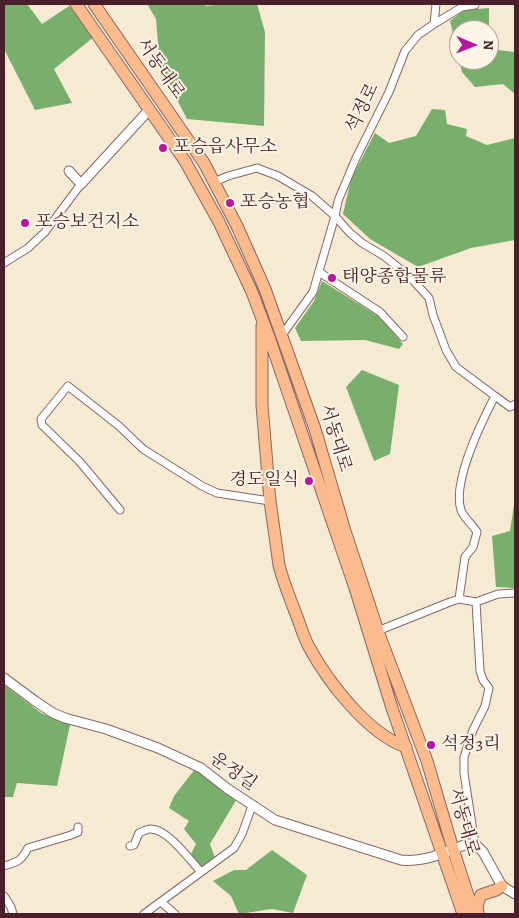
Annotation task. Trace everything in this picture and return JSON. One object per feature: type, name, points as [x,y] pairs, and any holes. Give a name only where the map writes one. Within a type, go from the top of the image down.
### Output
[{"type":"main road","name":"서동대로","points":[[76,4],[185,161],[220,222],[252,292],[355,588],[427,761],[463,914]]},
{"type":"main road","name":"서동대로","points":[[94,4],[204,163],[245,244],[265,289],[315,430],[406,747],[474,914]]},
{"type":"main road","name":"서동대로","points":[[262,319],[262,405],[270,501],[279,565],[284,582],[308,647],[328,677],[358,714],[382,735],[394,743],[406,747]]},
{"type":"main road","points":[[478,914],[477,905],[481,895],[502,886]]},
{"type":"street","points":[[434,24],[436,4]]},
{"type":"street","name":"석정로","points":[[282,335],[313,292],[336,216],[338,201],[356,158],[389,92],[405,51],[418,35],[434,24],[462,7],[475,5]]},
{"type":"street","points":[[149,110],[160,99]]},
{"type":"street","name":"서동대로","points":[[4,262],[28,248],[45,232],[81,184],[149,110]]},
{"type":"street","points":[[214,182],[258,168],[278,176],[312,196],[336,216],[349,232],[362,243],[384,256],[409,276],[429,298],[446,350],[456,367],[510,406],[515,404]]},
{"type":"street","points":[[69,171],[81,184]]},
{"type":"street","points":[[319,272],[380,312],[403,338]]},
{"type":"street","points":[[120,510],[80,462],[42,425],[40,419],[68,386],[119,426],[143,449],[202,486],[217,493],[270,501]]},
{"type":"street","points":[[459,599],[465,557],[473,547],[477,532],[461,511],[460,492],[465,467],[479,426],[495,396]]},
{"type":"street","points":[[373,632],[459,599],[476,602],[498,594],[515,593]]},
{"type":"street","points":[[476,602],[480,670],[483,680],[489,688],[485,706],[473,730],[464,757],[464,773],[475,844],[483,852],[502,886],[515,894]]},
{"type":"street","name":"운정길","points":[[4,678],[53,713],[124,735],[201,768],[252,806],[275,820],[401,860],[423,860],[467,844],[475,844]]},
{"type":"street","points":[[144,914],[234,848],[242,834],[252,806]]},
{"type":"street","points":[[4,866],[17,863],[23,858],[28,848],[78,832],[78,826]]},
{"type":"street","points":[[130,846],[134,844],[139,834],[150,829],[159,831],[178,845],[200,872]]},
{"type":"street","points":[[4,896],[13,914]]},
{"type":"street","points":[[161,902],[176,914]]},
{"type":"green space","points":[[4,4],[27,4],[42,24],[69,6],[94,37],[54,69],[72,103],[35,110],[4,49]]},
{"type":"green space","points":[[147,4],[205,4],[206,6],[257,4],[265,32],[264,126],[187,119],[160,67],[156,19]]},
{"type":"green space","points":[[489,8],[489,20],[451,20],[464,10]]},
{"type":"green space","points":[[499,50],[515,52],[515,94],[503,84],[475,87],[462,70],[499,70]]},
{"type":"green space","points":[[432,109],[445,110],[447,124],[467,129],[466,136],[487,145],[515,138],[515,240],[471,248],[418,267],[370,239],[343,214],[351,179],[375,133],[389,143],[416,136]]},
{"type":"green space","points":[[322,281],[378,316],[403,344],[399,349],[365,340],[301,341],[295,328],[314,301]]},
{"type":"green space","points":[[362,370],[399,385],[390,454],[374,461],[346,387]]},
{"type":"green space","points":[[515,498],[515,588],[496,587],[492,536],[510,531]]},
{"type":"green space","points":[[4,685],[41,713],[70,725],[57,786],[17,783],[13,797],[4,797]]},
{"type":"green space","points":[[195,769],[241,792],[210,844],[215,858],[201,868],[191,854],[196,844],[184,829],[189,821],[169,808],[174,796]]},
{"type":"green space","points":[[272,850],[307,875],[293,913],[272,909],[239,914],[231,896],[213,881],[234,870],[246,870]]},
{"type":"place","name":"포승읍사무소","points":[[163,148]]},
{"type":"place","name":"포승농협","points":[[230,203]]},
{"type":"place","name":"포승보건지소","points":[[25,223]]},
{"type":"place","name":"태양종합물류","points":[[332,278]]},
{"type":"place","name":"경도일식","points":[[309,481]]},
{"type":"place","name":"석정3리","points":[[431,745]]}]
